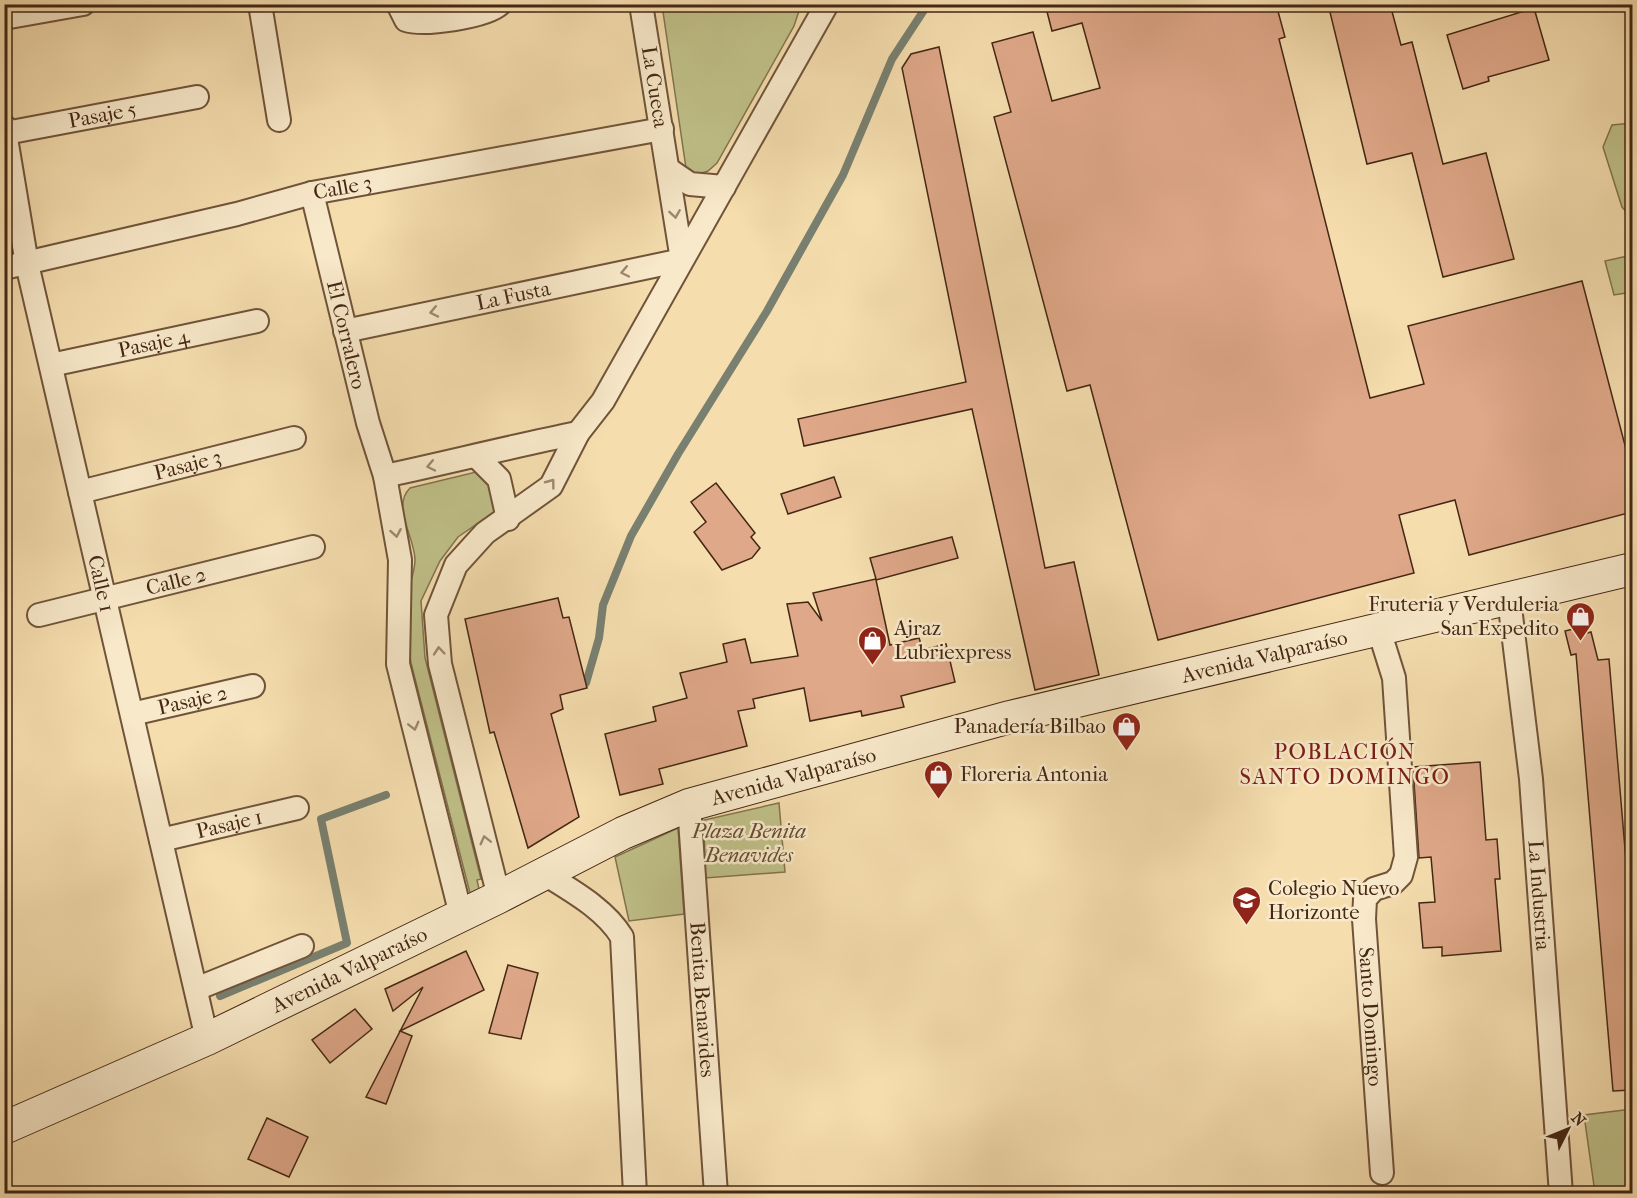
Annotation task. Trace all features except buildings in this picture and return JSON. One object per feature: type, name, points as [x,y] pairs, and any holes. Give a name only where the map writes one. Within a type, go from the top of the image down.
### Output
[{"type":"main road","name":"Avenida Valparaíso","points":[[4,1128],[207,1039],[499,897],[623,833],[689,805],[1010,717],[1632,570]]},
{"type":"street","points":[[4,18],[83,4]]},
{"type":"street","points":[[260,4],[279,120]]},
{"type":"street","points":[[402,12],[423,23],[489,12],[500,4]]},
{"type":"street","name":"La Cueca","points":[[642,4],[682,260]]},
{"type":"street","points":[[499,897],[440,664],[436,615],[456,565],[485,533],[508,519],[551,486],[578,433],[603,401],[827,4]]},
{"type":"street","name":"Pasaje 5","points":[[5,130],[197,98]]},
{"type":"street","name":"Calle 3","points":[[4,268],[312,193],[662,129]]},
{"type":"street","name":"Calle 1","points":[[5,130],[27,264],[207,1039]]},
{"type":"street","points":[[668,169],[690,184],[724,187]]},
{"type":"street","name":"El Corralero","points":[[312,193],[368,423],[385,476],[400,560],[398,664],[461,915]]},
{"type":"street","name":"La Fusta","points":[[345,331],[682,260]]},
{"type":"street","name":"Pasaje 4","points":[[51,365],[257,321]]},
{"type":"street","points":[[385,476],[477,457],[500,448],[578,433]]},
{"type":"street","name":"Pasaje 3","points":[[80,492],[294,438]]},
{"type":"street","points":[[477,457],[499,478],[508,519]]},
{"type":"street","name":"Calle 2","points":[[39,615],[313,547]]},
{"type":"street","name":"La Industria","points":[[1509,599],[1532,779],[1561,1194]]},
{"type":"street","name":"Santo Domingo","points":[[1379,630],[1394,678],[1406,857],[1401,875],[1393,883],[1374,889],[1365,899],[1364,919],[1382,1173]]},
{"type":"street","name":"Pasaje 2","points":[[132,714],[252,686]]},
{"type":"street","name":"Benita Benavides","points":[[689,805],[716,1194]]},
{"type":"street","name":"Pasaje 1","points":[[161,840],[297,808]]},
{"type":"street","points":[[545,874],[581,897],[615,926],[622,937],[635,1194]]},
{"type":"street","points":[[196,989],[302,946]]},
{"type":"green space","points":[[662,5],[801,5],[794,26],[717,163],[708,171],[695,175],[686,168]]},
{"type":"green space","points":[[1632,123],[1632,218],[1622,207],[1603,147],[1612,125]]},
{"type":"green space","points":[[1632,255],[1632,292],[1614,295],[1605,261]]},
{"type":"green space","points":[[476,472],[492,485],[500,508],[458,537],[440,561],[421,601],[425,658],[481,879],[477,880],[479,889],[470,893],[411,663],[406,605],[415,560],[403,513],[403,504],[410,488]]},
{"type":"green space","name":"Plaza Benita Benavides","points":[[779,803],[785,872],[705,878],[704,820]]},
{"type":"green space","points":[[678,828],[684,914],[629,921],[615,857]]},
{"type":"green space","points":[[1632,1109],[1632,1189],[1595,1193],[1584,1115]]},
{"type":"waterway","points":[[579,686],[586,683],[599,638],[603,605],[631,536],[678,454],[767,311],[843,175],[892,59],[928,4]]},
{"type":"waterway","points":[[220,996],[347,943],[321,819],[386,795]]},
{"type":"place","name":"Fruteria y Verduleria San Expedito","points":[[1580,642]]},
{"type":"place","name":"Ajraz Lubriexpress","points":[[873,666]]},
{"type":"place","name":"Panadería Bilbao","points":[[1127,752]]},
{"type":"place","name":"Floreria Antonia","points":[[939,800]]},
{"type":"place","name":"Colegio Nuevo Horizonte","points":[[1247,926]]},
{"type":"district","name":"POBLACIÓN SANTO DOMINGO","points":[[1345,764]]}]
